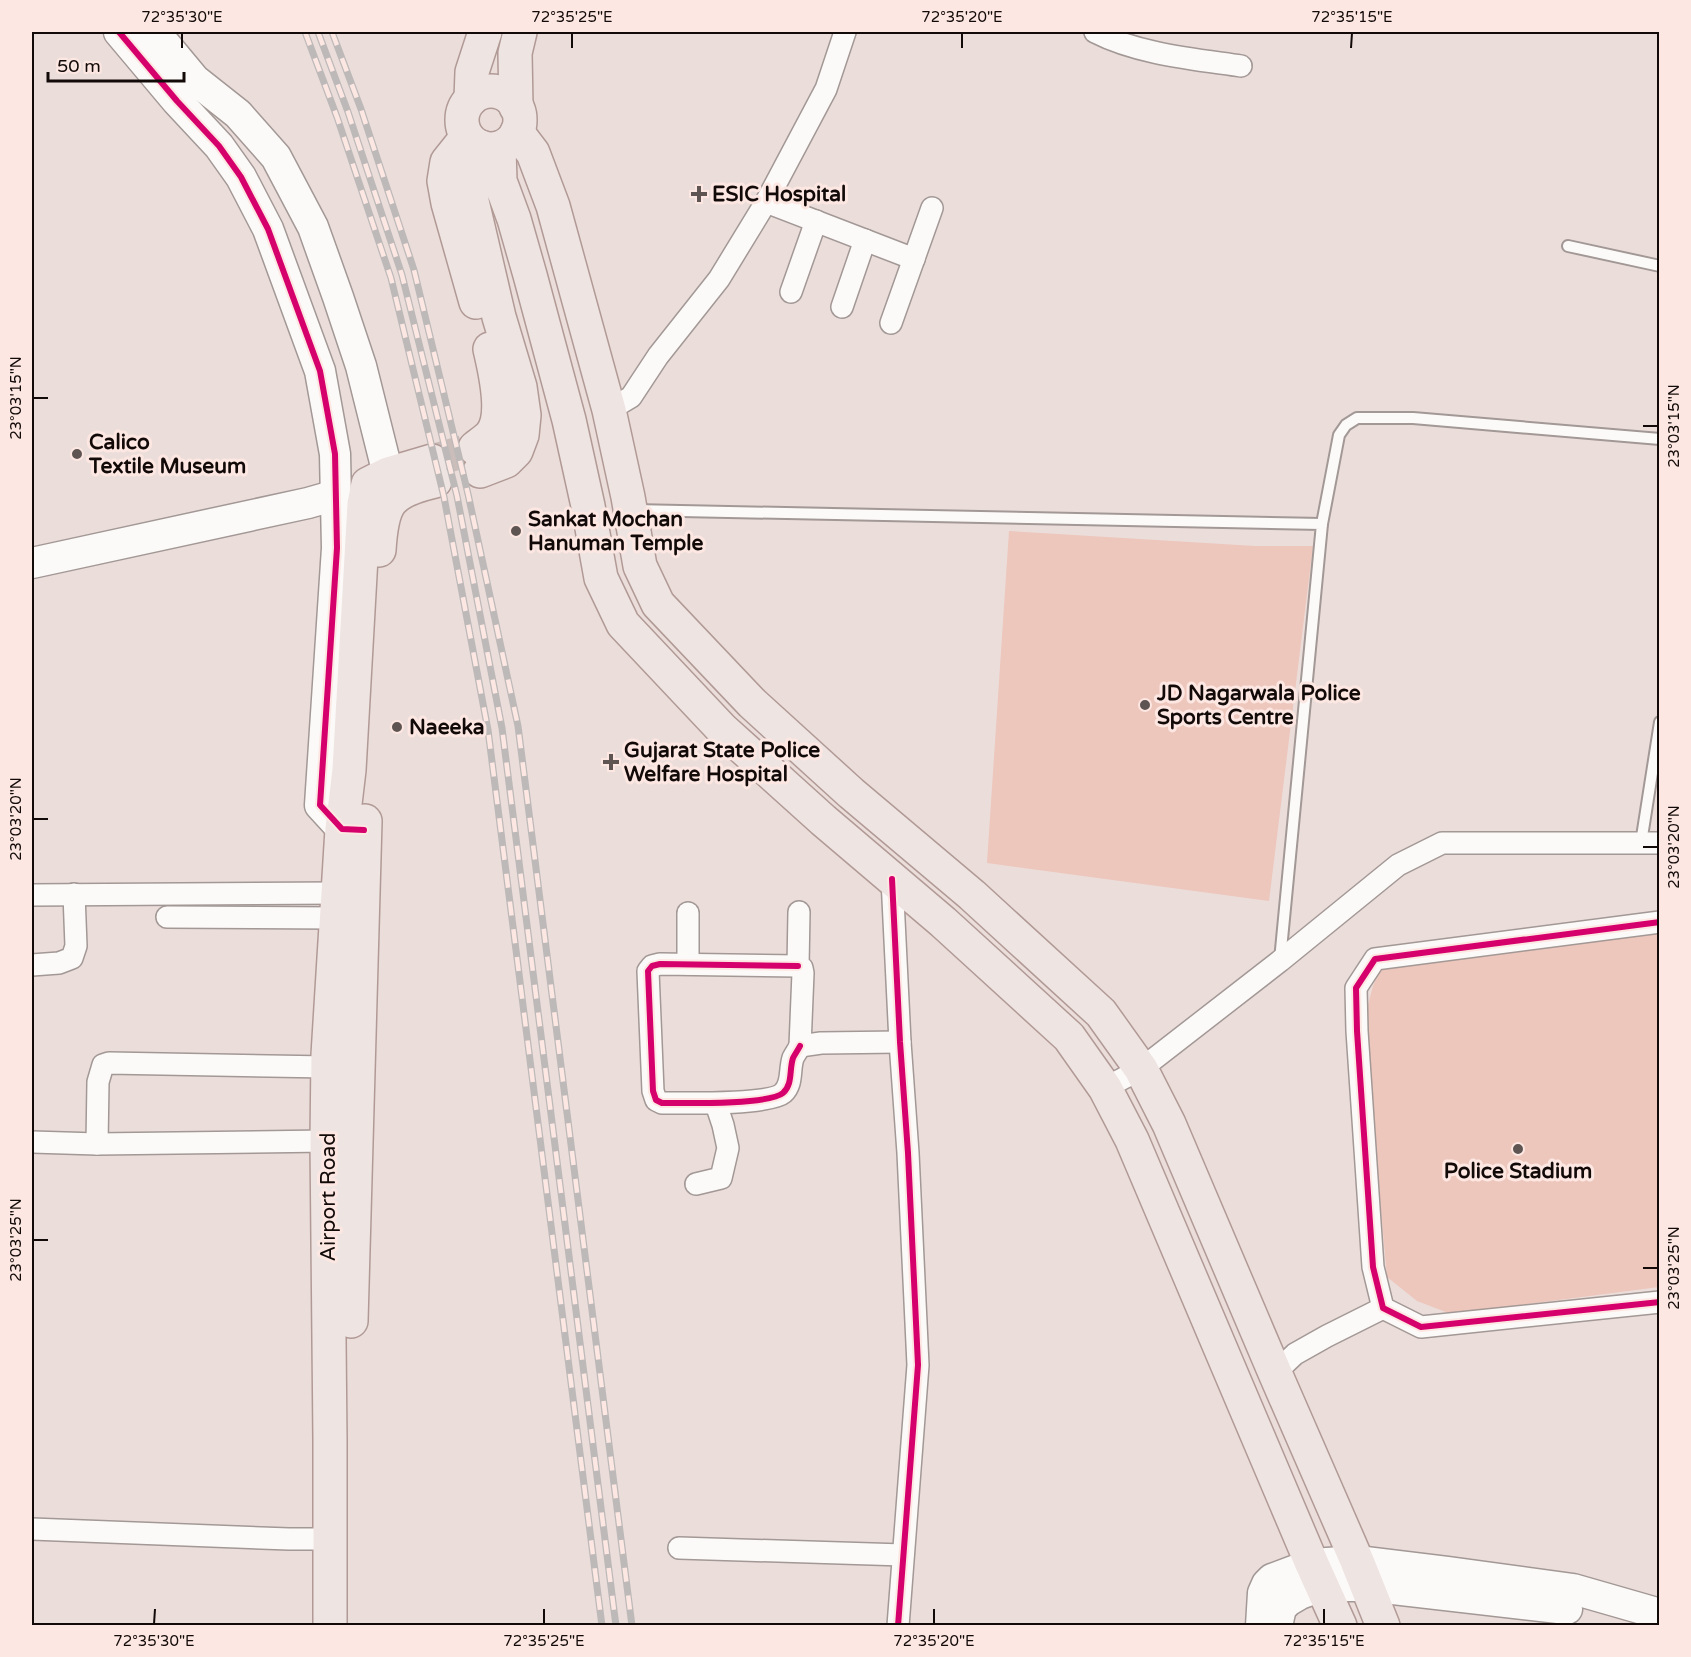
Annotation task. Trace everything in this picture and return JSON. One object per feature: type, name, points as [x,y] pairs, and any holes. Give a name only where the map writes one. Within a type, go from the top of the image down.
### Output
[{"type":"main road","points":[[471,99],[472,72],[484,32]]},
{"type":"main road","points":[[520,32],[496,134],[500,181],[527,263],[569,420],[601,578],[623,624],[722,729],[823,820],[943,922],[1069,1036],[1105,1088],[1132,1140],[1340,1626]]},
{"type":"main road","points":[[478,459],[506,461],[516,451],[522,435],[524,415],[520,387],[499,317],[472,201],[472,179],[496,134],[511,100],[496,92],[478,94],[471,99],[462,113],[463,130],[496,134],[532,153],[553,206],[609,410],[640,566],[658,604],[753,704],[851,793],[972,895],[1101,1012],[1141,1069],[1169,1124],[1383,1626]]},
{"type":"main road","points":[[434,471],[389,501],[381,530],[358,775],[364,504],[368,484],[388,474],[434,471]]},
{"type":"main road","name":"Airport Road","points":[[347,1626],[353,829],[358,775]]},
{"type":"main road","name":"Airport Road","points":[[330,1626],[328,1061],[337,906],[353,829]]},
{"type":"street","points":[[119,32],[177,101],[219,146],[241,177],[268,229],[320,371],[335,454],[337,548],[320,805],[353,829]]},
{"type":"street","points":[[155,32],[195,80],[238,114],[276,157],[313,227],[361,366],[388,474]]},
{"type":"street","points":[[609,410],[631,397],[657,356],[719,279],[766,202],[826,89],[845,32]]},
{"type":"street","points":[[1095,32],[1108,39],[1171,56],[1241,66]]},
{"type":"street","points":[[219,146],[246,123]]},
{"type":"street","points":[[766,202],[914,259]]},
{"type":"street","points":[[891,323],[932,208]]},
{"type":"street","points":[[791,292],[816,221]]},
{"type":"street","points":[[842,306],[865,240]]},
{"type":"street","points":[[32,562],[336,495]]},
{"type":"street","points":[[1105,1088],[1141,1069],[1280,961],[1398,865],[1442,843],[1650,843]]},
{"type":"street","points":[[892,879],[918,1365],[898,1626]]},
{"type":"street","points":[[32,894],[337,906]]},
{"type":"street","points":[[32,965],[59,963],[72,958],[76,946],[74,894]]},
{"type":"street","points":[[167,917],[337,906]]},
{"type":"street","points":[[798,966],[799,912]]},
{"type":"street","points":[[688,913],[688,964]]},
{"type":"street","points":[[1659,922],[1375,959],[1356,988],[1373,1267],[1383,1308],[1420,1327],[1659,1302]]},
{"type":"street","points":[[688,964],[798,966],[802,968],[803,973],[800,1046],[793,1060],[790,1081],[784,1093],[775,1098],[716,1104],[662,1103],[656,1100],[653,1092],[648,971],[652,966],[688,964]]},
{"type":"street","points":[[800,1046],[821,1042],[900,1041]]},
{"type":"street","points":[[185,1053],[328,1061]]},
{"type":"street","points":[[97,1144],[98,1082],[104,1065],[109,1063],[328,1061]]},
{"type":"street","points":[[696,1184],[721,1178],[728,1148],[716,1104]]},
{"type":"street","points":[[32,1142],[97,1144],[327,1141]]},
{"type":"street","points":[[1275,1373],[1295,1354],[1383,1308]]},
{"type":"street","points":[[32,1529],[330,1539]]},
{"type":"street","points":[[679,1548],[903,1555]]},
{"type":"street","points":[[1261,1626],[1263,1593],[1267,1584],[1281,1575],[1447,1572],[1573,1590],[1659,1614]]},
{"type":"street","points":[[1362,1573],[1568,1609],[1628,1626]]},
{"type":"street","points":[[1277,1626],[1281,1608],[1317,1575]]},
{"type":"lane","points":[[1569,246],[1659,266]]},
{"type":"lane","points":[[1280,961],[1322,524],[1339,435],[1346,424],[1357,418],[1413,418],[1659,440]]},
{"type":"lane","points":[[630,510],[1322,524]]},
{"type":"lane","points":[[1650,843],[1659,722]]},
{"type":"shaded area","name":"JD Nagarwala Police Sports Centre","points":[[1009,531],[1255,546],[1313,546],[1269,901],[987,863]]},
{"type":"shaded area","name":"Police Stadium","points":[[1659,928],[1659,1287],[1451,1314],[1417,1301],[1387,1277],[1364,1020],[1373,986],[1384,961]]},
{"type":"tunnel","points":[[432,461],[475,448]]},
{"type":"railway","points":[[305,32],[337,117],[391,278],[444,497],[488,730],[602,1626]]},
{"type":"railway","points":[[318,32],[348,112],[402,275],[457,496],[502,728],[616,1626]]},
{"type":"railway","points":[[332,32],[361,109],[414,270],[468,494],[518,726],[632,1626]]},
{"type":"cycle path","points":[[119,32],[177,101],[219,146],[241,177],[268,229],[320,371],[335,454],[337,548],[320,805],[342,829],[364,830]]},
{"type":"cycle path","points":[[892,879],[918,1365],[898,1626]]},
{"type":"cycle path","points":[[1660,922],[1375,959],[1356,988],[1373,1267],[1383,1308],[1421,1327],[1660,1302]]},
{"type":"cycle path","points":[[798,966],[660,964],[652,966],[648,971],[653,1091],[656,1100],[662,1103],[725,1103],[775,1097],[783,1093],[790,1081],[793,1058],[800,1046]]},
{"type":"place","name":"ESIC Hospital","points":[[699,194]]},
{"type":"place","name":"Calico Textile Museum","points":[[77,454]]},
{"type":"place","name":"Sankat Mochan Hanuman Temple","points":[[516,531]]},
{"type":"place","name":"JD Nagarwala Police Sports Centre","points":[[1145,705]]},
{"type":"place","name":"Naeeka","points":[[397,727]]},
{"type":"place","name":"Gujarat State Police Welfare Hospital","points":[[611,762]]},
{"type":"place","name":"Police Stadium","points":[[1518,1149]]}]
